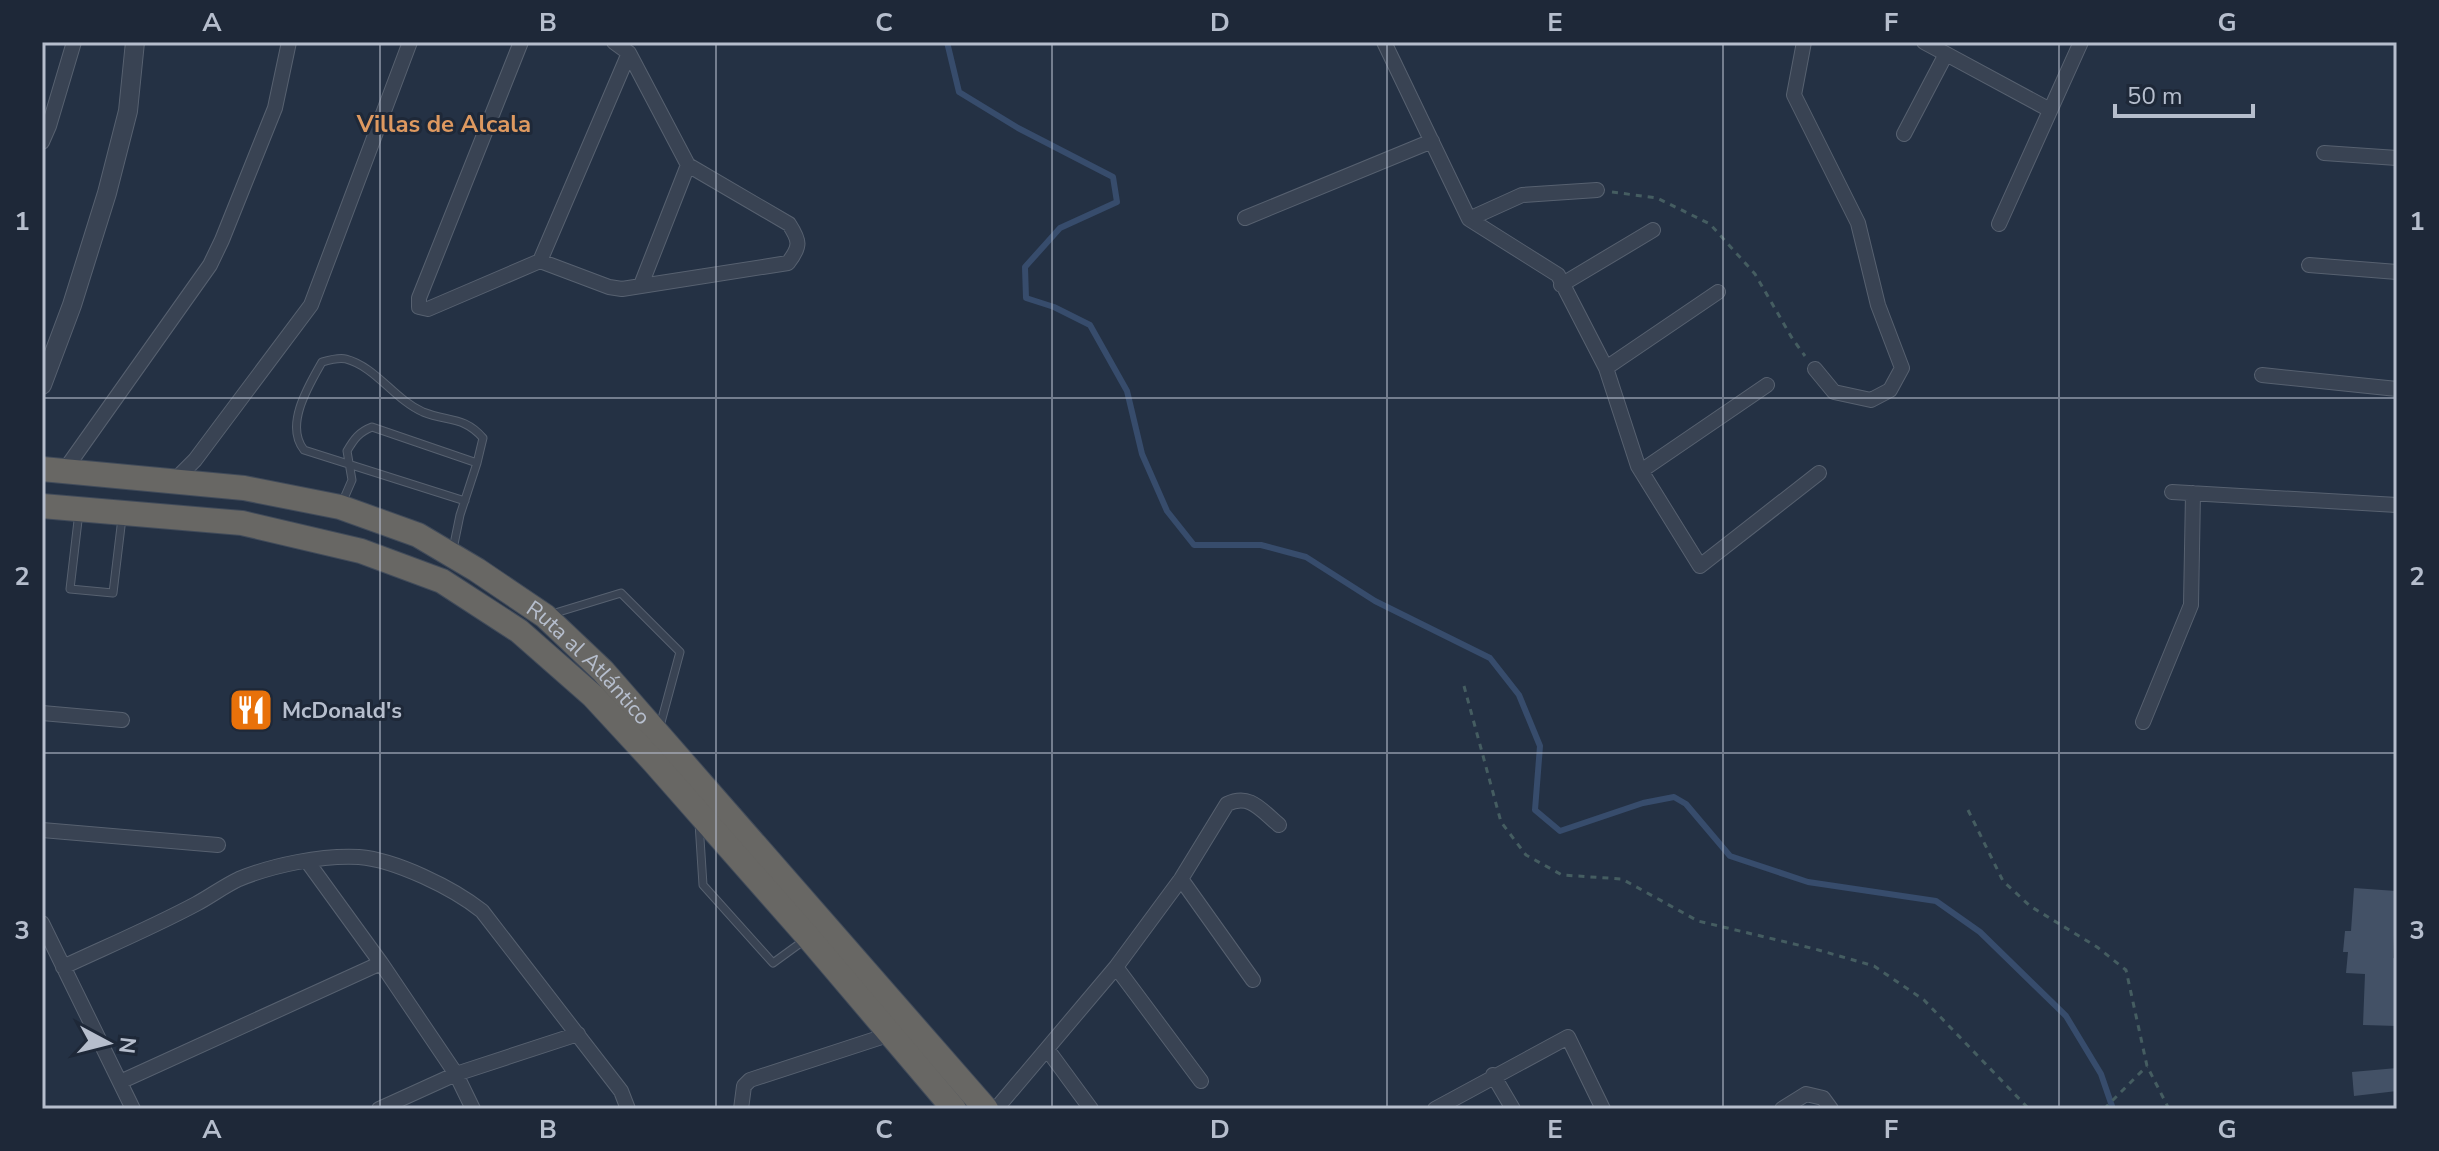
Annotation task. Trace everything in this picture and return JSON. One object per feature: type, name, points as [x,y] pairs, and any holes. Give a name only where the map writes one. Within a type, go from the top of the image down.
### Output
[{"type":"highway","name":"Ruta al Atlántico","points":[[53,470],[244,488],[340,507],[418,535],[545,616],[603,671],[659,732],[986,1109]]},
{"type":"highway","points":[[242,523],[250,517],[252,501],[244,488]]},
{"type":"highway","name":"Ruta al Atlántico","points":[[42,506],[242,523],[361,551],[442,581],[519,631],[593,696],[808,937],[954,1109]]},
{"type":"street","points":[[42,385],[72,305],[107,193],[128,111],[135,42]]},
{"type":"street","points":[[53,470],[210,265],[275,108],[289,42]]},
{"type":"street","points":[[174,481],[195,460],[311,305],[410,42]]},
{"type":"street","points":[[521,42],[419,298],[419,307],[428,309],[540,261],[629,53]]},
{"type":"street","points":[[540,261],[622,289],[788,263],[797,252],[798,238],[789,224],[688,165],[629,53],[614,42]]},
{"type":"street","points":[[1384,42],[1469,219],[1558,275],[1606,368],[1641,471],[1700,566],[1819,473]]},
{"type":"street","points":[[1804,42],[1794,95],[1858,223],[1878,305],[1902,368],[1890,390],[1871,400],[1834,392],[1815,369]]},
{"type":"street","points":[[1924,42],[2050,110]]},
{"type":"street","points":[[1999,224],[2081,42]]},
{"type":"street","points":[[42,142],[72,45]]},
{"type":"street","points":[[1904,134],[1946,54]]},
{"type":"street","points":[[1245,218],[1432,141]]},
{"type":"street","points":[[2324,153],[2397,158]]},
{"type":"street","points":[[641,285],[688,165]]},
{"type":"street","points":[[1469,219],[1522,195],[1597,190]]},
{"type":"street","points":[[1561,285],[1653,230]]},
{"type":"street","points":[[2309,265],[2397,272]]},
{"type":"street","points":[[1606,368],[1718,292]]},
{"type":"street","points":[[2262,375],[2397,389]]},
{"type":"street","points":[[1641,471],[1767,385]]},
{"type":"street","points":[[2172,492],[2397,505]]},
{"type":"street","points":[[2143,722],[2191,605],[2193,493]]},
{"type":"street","points":[[42,713],[122,720]]},
{"type":"street","points":[[996,1109],[1116,967],[1181,879],[1227,804],[1237,799],[1248,799],[1279,825]]},
{"type":"street","points":[[42,830],[218,845]]},
{"type":"street","points":[[63,967],[256,873],[307,861],[359,857],[375,860],[459,893],[482,911],[621,1091],[628,1109]]},
{"type":"street","points":[[307,861],[456,1074],[473,1109]]},
{"type":"street","points":[[1181,879],[1253,980]]},
{"type":"street","points":[[42,923],[133,1109]]},
{"type":"street","points":[[120,1082],[381,963]]},
{"type":"street","points":[[1116,967],[1201,1081]]},
{"type":"street","points":[[379,1109],[456,1074],[578,1034]]},
{"type":"street","points":[[741,1109],[744,1086],[750,1080],[891,1034]]},
{"type":"street","points":[[1435,1109],[1568,1037],[1605,1107]]},
{"type":"street","points":[[1047,1049],[1091,1109]]},
{"type":"street","points":[[1493,1075],[1513,1109]]},
{"type":"street","points":[[1782,1109],[1806,1094],[1823,1098],[1831,1109]]},
{"type":"lane","points":[[452,555],[483,438],[472,426],[422,412],[398,397],[366,368],[344,358],[322,362],[304,393],[296,429],[297,442],[304,450],[465,501]]},
{"type":"lane","points":[[340,507],[352,480],[347,451],[355,437],[372,427],[477,463]]},
{"type":"lane","points":[[79,510],[70,589],[113,593],[122,515]]},
{"type":"lane","points":[[545,616],[621,593],[680,652],[659,732]]},
{"type":"lane","points":[[699,813],[703,885],[773,963],[808,937]]},
{"type":"path","points":[[1597,190],[1657,198],[1710,224],[1755,274],[1792,338],[1815,369]]},
{"type":"path","points":[[1464,686],[1501,822],[1526,855],[1562,875],[1622,879],[1698,921],[1874,966],[1924,1000],[2029,1109]]},
{"type":"path","points":[[1968,810],[2003,881],[2030,906],[2097,947],[2126,970],[2147,1066],[2169,1109]]},
{"type":"path","points":[[2104,1109],[2147,1066]]},
{"type":"building","points":[[2354,888],[2396,891],[2393,958],[2397,959],[2397,1026],[2363,1025],[2365,974],[2346,973],[2348,952],[2343,952],[2345,931],[2351,931]]},
{"type":"building","points":[[2397,1068],[2397,1091],[2354,1096],[2352,1072]]},
{"type":"waterway","points":[[947,42],[959,92],[1018,128],[1113,177],[1117,202],[1060,228],[1025,267],[1026,298],[1054,307],[1090,325],[1127,391],[1142,454],[1167,511],[1194,545],[1261,545],[1306,557],[1375,601],[1490,658],[1519,695],[1540,746],[1535,810],[1560,831],[1643,803],[1674,797],[1686,804],[1730,856],[1808,882],[1936,901],[1980,932],[2066,1016],[2101,1074],[2113,1109]]},
{"type":"place","name":"McDonald's","points":[[251,710]]},
{"type":"district","name":"Villas de Alcala","points":[[444,124]]}]
